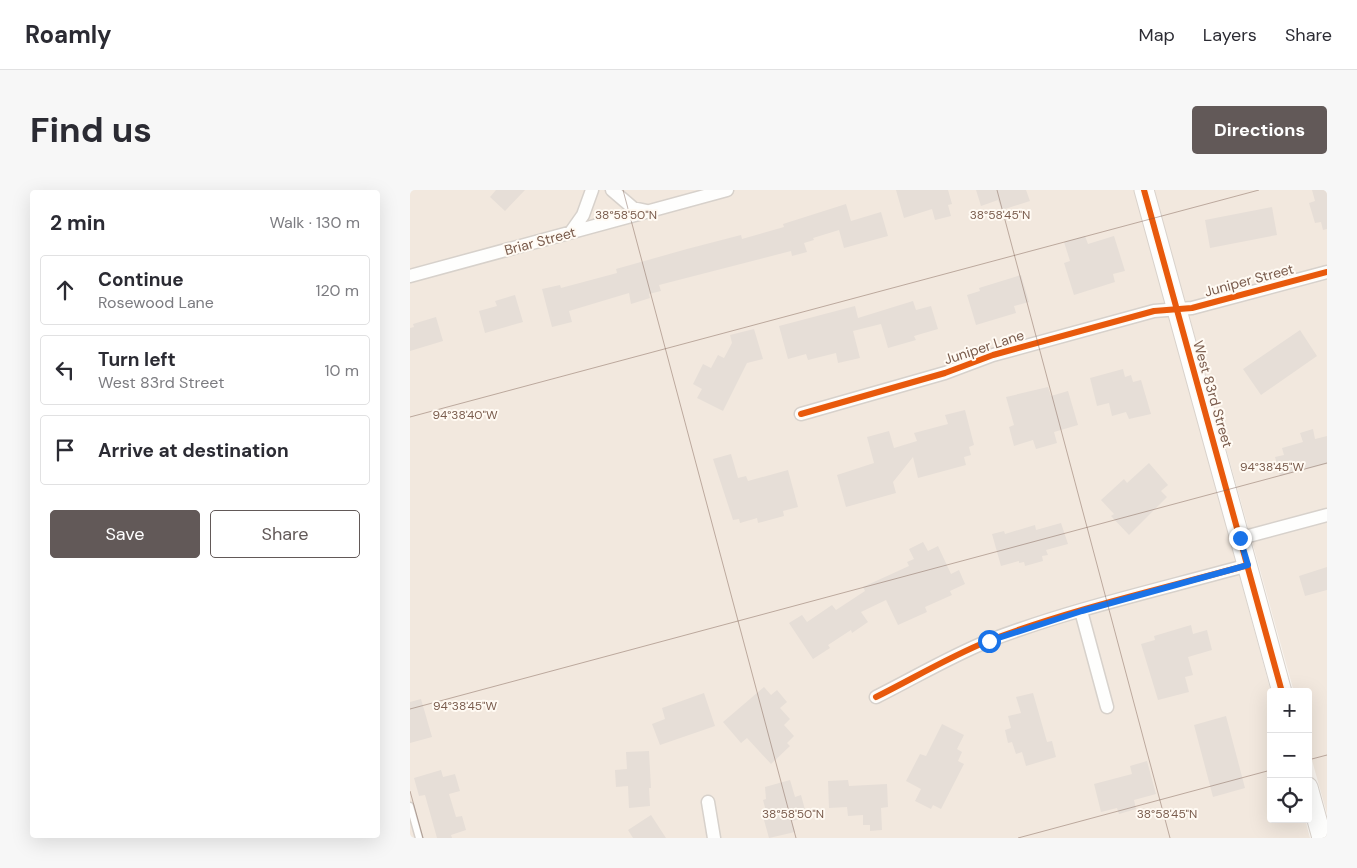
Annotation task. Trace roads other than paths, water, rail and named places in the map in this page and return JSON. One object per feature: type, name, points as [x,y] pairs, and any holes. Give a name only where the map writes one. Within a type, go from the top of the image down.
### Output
[{"type":"street","points":[[571,232],[583,215],[592,190]]},
{"type":"street","points":[[612,190],[633,208],[650,211]]},
{"type":"street","name":"Briar Street","points":[[410,276],[727,190]]},
{"type":"street","name":"West 83rd Street","points":[[1144,190],[1281,688]]},
{"type":"street","name":"Juniper Street","points":[[1176,309],[1192,308],[1327,272]]},
{"type":"street","name":"Juniper Lane","points":[[801,414],[945,373],[993,355],[1154,311],[1176,309]]},
{"type":"street","points":[[1240,538],[1327,515]]},
{"type":"street","points":[[876,697],[939,662],[989,641],[1082,611],[1248,565]]},
{"type":"street","points":[[1082,611],[1107,707]]},
{"type":"street","points":[[708,802],[714,838]]},
{"type":"street","points":[[1312,802],[1322,838]]},
{"type":"lane","points":[[410,806],[420,838]]}]
